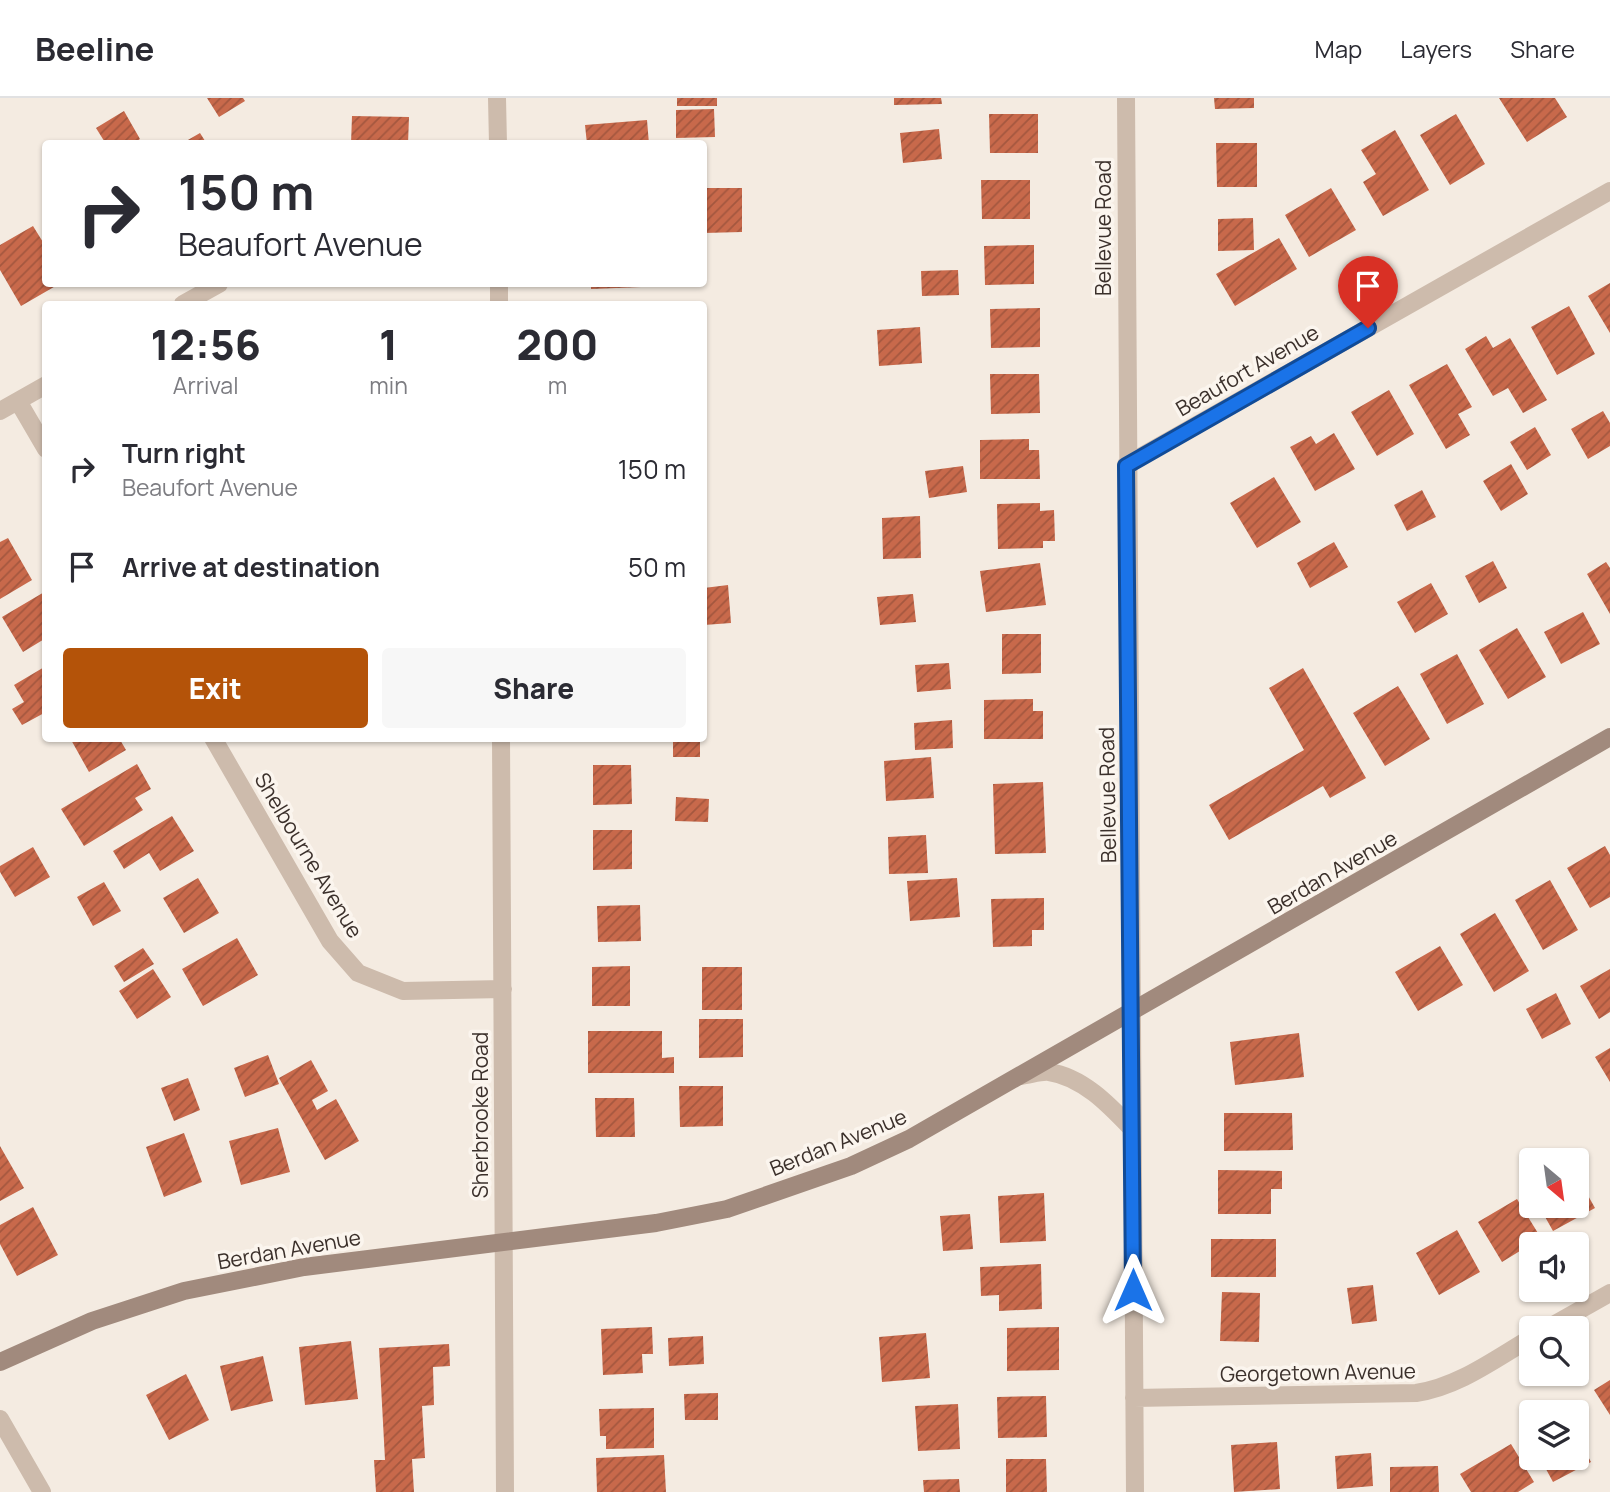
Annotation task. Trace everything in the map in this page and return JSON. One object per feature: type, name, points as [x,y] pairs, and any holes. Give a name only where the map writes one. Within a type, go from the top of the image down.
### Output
[{"type":"street","points":[[497,98],[498,140]]},
{"type":"street","name":"Bellevue Road","points":[[1126,98],[1126,466],[1133,1013],[1135,1492]]},
{"type":"street","name":"Beaufort Avenue","points":[[1126,466],[1610,191]]},
{"type":"street","points":[[188,301],[214,287]]},
{"type":"street","points":[[0,411],[42,387]]},
{"type":"street","points":[[18,401],[42,442]]},
{"type":"street","name":"Berdan Avenue","points":[[0,1362],[92,1321],[184,1291],[304,1267],[656,1223],[727,1209],[851,1166],[909,1139],[1133,1013],[1610,737]]},
{"type":"street","name":"Shelbourne Avenue","points":[[215,742],[330,941],[358,973],[403,991],[503,989]]},
{"type":"street","name":"Sherbrooke Road","points":[[501,742],[505,1492]]},
{"type":"street","points":[[1021,1076],[1048,1072],[1068,1079],[1111,1107],[1132,1129]]},
{"type":"street","points":[[1569,1316],[1610,1293]]},
{"type":"street","name":"Georgetown Avenue","points":[[1134,1398],[1416,1393],[1437,1390],[1519,1345]]},
{"type":"street","points":[[0,1419],[42,1492]]},
{"type":"building","points":[[207,98],[243,98],[245,101],[219,117]]},
{"type":"building","points":[[677,98],[717,98],[717,106],[677,106]]},
{"type":"building","points":[[894,98],[941,98],[942,104],[894,105]]},
{"type":"building","points":[[1214,98],[1254,98],[1254,108],[1215,109]]},
{"type":"building","points":[[1499,98],[1555,98],[1567,117],[1527,142]]},
{"type":"building","points":[[714,109],[715,137],[676,138],[676,110]]},
{"type":"building","points":[[124,111],[140,139],[104,140],[96,128]]},
{"type":"building","points":[[989,114],[1038,114],[1038,153],[990,153]]},
{"type":"building","points":[[1456,114],[1485,164],[1450,185],[1420,135]]},
{"type":"building","points":[[352,116],[409,117],[408,140],[351,140]]},
{"type":"building","points":[[647,120],[649,140],[587,140],[585,125]]},
{"type":"building","points":[[939,129],[942,159],[903,163],[900,133]]},
{"type":"building","points":[[1395,130],[1429,190],[1383,216],[1363,182],[1376,174],[1361,150]]},
{"type":"building","points":[[200,133],[204,140],[188,140]]},
{"type":"building","points":[[1216,143],[1257,143],[1257,187],[1217,187]]},
{"type":"building","points":[[981,180],[1030,180],[1030,219],[982,219]]},
{"type":"building","points":[[707,188],[742,188],[742,232],[707,233]]},
{"type":"building","points":[[1331,188],[1356,230],[1309,257],[1285,215]]},
{"type":"building","points":[[1253,218],[1254,250],[1218,251],[1218,219]]},
{"type":"building","points":[[33,226],[42,241],[42,287],[54,287],[21,306],[0,270],[0,245]]},
{"type":"building","points":[[1279,238],[1297,269],[1235,306],[1216,274]]},
{"type":"building","points":[[1034,245],[1034,284],[985,285],[984,246]]},
{"type":"building","points":[[958,270],[959,295],[922,296],[921,271]]},
{"type":"building","points":[[1610,283],[1610,333],[1588,296]]},
{"type":"building","points":[[591,287],[641,287],[591,289]]},
{"type":"building","points":[[1569,306],[1595,354],[1557,375],[1531,327]]},
{"type":"building","points":[[1040,308],[1040,347],[991,348],[990,309]]},
{"type":"building","points":[[920,327],[922,363],[879,366],[877,330]]},
{"type":"building","points":[[1486,336],[1493,348],[1510,338],[1547,400],[1523,413],[1508,388],[1493,396],[1465,349]]},
{"type":"building","points":[[1447,364],[1472,407],[1458,414],[1470,435],[1446,449],[1409,385]]},
{"type":"building","points":[[990,374],[1039,374],[1040,413],[991,414]]},
{"type":"building","points":[[1389,390],[1414,434],[1377,456],[1351,412]]},
{"type":"building","points":[[1603,411],[1610,423],[1610,446],[1588,459],[1571,429]]},
{"type":"building","points":[[1535,427],[1551,455],[1527,470],[1510,442]]},
{"type":"building","points":[[1334,433],[1355,469],[1315,491],[1290,447],[1311,436],[1316,444]]},
{"type":"building","points":[[1029,439],[1029,450],[1039,450],[1040,479],[980,479],[980,440]]},
{"type":"building","points":[[1511,464],[1528,494],[1501,511],[1483,481]]},
{"type":"building","points":[[963,466],[967,492],[929,498],[925,471]]},
{"type":"building","points":[[1274,477],[1301,522],[1257,548],[1230,503]]},
{"type":"building","points":[[1422,490],[1436,517],[1407,531],[1394,505]]},
{"type":"building","points":[[1040,503],[1040,511],[1054,510],[1055,541],[1043,541],[1043,548],[998,549],[997,504]]},
{"type":"building","points":[[920,516],[921,558],[883,559],[882,518]]},
{"type":"building","points":[[8,538],[32,580],[0,599],[0,542]]},
{"type":"building","points":[[1334,542],[1348,567],[1310,588],[1297,563]]},
{"type":"building","points":[[1493,561],[1507,588],[1479,603],[1465,576]]},
{"type":"building","points":[[1606,562],[1610,568],[1610,614],[1587,574]]},
{"type":"building","points":[[1040,563],[1046,605],[986,612],[980,571]]},
{"type":"building","points":[[1431,583],[1448,614],[1415,633],[1397,602]]},
{"type":"building","points":[[728,585],[731,623],[707,625],[707,588]]},
{"type":"building","points":[[42,593],[42,640],[23,652],[2,617]]},
{"type":"building","points":[[913,594],[916,622],[880,625],[877,597]]},
{"type":"building","points":[[1583,612],[1600,644],[1561,664],[1544,632]]},
{"type":"building","points":[[1517,628],[1546,677],[1508,699],[1479,650]]},
{"type":"building","points":[[1002,634],[1041,634],[1041,673],[1002,674]]},
{"type":"building","points":[[1457,654],[1484,704],[1447,724],[1420,674]]},
{"type":"building","points":[[949,663],[951,689],[917,692],[915,665]]},
{"type":"building","points":[[42,668],[42,714],[22,725],[12,709],[24,702],[14,685]]},
{"type":"building","points":[[1303,668],[1366,778],[1330,798],[1323,786],[1229,840],[1209,805],[1304,750],[1269,688]]},
{"type":"building","points":[[1398,686],[1430,739],[1385,766],[1353,713]]},
{"type":"building","points":[[1033,699],[1033,711],[1043,711],[1043,739],[984,739],[984,700]]},
{"type":"building","points":[[952,720],[953,748],[915,750],[914,723]]},
{"type":"building","points":[[72,742],[121,742],[126,750],[89,772]]},
{"type":"building","points":[[673,742],[700,742],[700,757],[673,757]]},
{"type":"building","points":[[931,757],[934,798],[886,801],[884,761]]},
{"type":"building","points":[[137,764],[151,789],[135,798],[143,810],[84,846],[61,809]]},
{"type":"building","points":[[593,765],[631,765],[632,804],[593,805]]},
{"type":"building","points":[[1043,782],[1046,853],[995,854],[993,784]]},
{"type":"building","points":[[676,797],[709,799],[708,822],[675,821]]},
{"type":"building","points":[[172,816],[194,851],[160,871],[149,853],[124,869],[113,851]]},
{"type":"building","points":[[593,830],[632,830],[632,869],[593,870]]},
{"type":"building","points":[[926,835],[928,873],[889,874],[888,837]]},
{"type":"building","points":[[1605,846],[1610,855],[1610,897],[1590,908],[1567,868]]},
{"type":"building","points":[[33,847],[50,877],[15,897],[0,872],[0,866]]},
{"type":"building","points":[[198,878],[219,913],[184,933],[163,898]]},
{"type":"building","points":[[957,878],[960,917],[910,921],[907,881]]},
{"type":"building","points":[[1550,880],[1578,930],[1543,950],[1515,900]]},
{"type":"building","points":[[104,882],[121,911],[93,926],[77,897]]},
{"type":"building","points":[[1044,898],[1044,930],[1032,930],[1032,946],[993,947],[991,899]]},
{"type":"building","points":[[640,905],[641,941],[598,942],[597,906]]},
{"type":"building","points":[[1495,913],[1529,971],[1494,992],[1460,934]]},
{"type":"building","points":[[237,938],[258,975],[203,1006],[182,969]]},
{"type":"building","points":[[1440,946],[1463,985],[1418,1011],[1395,972]]},
{"type":"building","points":[[143,948],[154,964],[124,982],[114,966]]},
{"type":"building","points":[[630,966],[630,1006],[592,1006],[592,967]]},
{"type":"building","points":[[702,967],[742,967],[742,1010],[702,1010]]},
{"type":"building","points":[[153,969],[171,997],[137,1019],[119,991]]},
{"type":"building","points":[[1610,969],[1610,1012],[1599,1019],[1580,986]]},
{"type":"building","points":[[1556,993],[1571,1024],[1542,1039],[1526,1009]]},
{"type":"building","points":[[699,1019],[743,1019],[743,1057],[699,1058]]},
{"type":"building","points":[[588,1031],[662,1031],[662,1058],[674,1057],[674,1073],[588,1073]]},
{"type":"building","points":[[1299,1033],[1304,1077],[1235,1085],[1230,1042]]},
{"type":"building","points":[[1610,1048],[1610,1082],[1595,1057]]},
{"type":"building","points":[[268,1055],[279,1084],[245,1097],[234,1068]]},
{"type":"building","points":[[311,1060],[328,1091],[312,1100],[317,1110],[336,1099],[359,1141],[325,1160],[279,1078]]},
{"type":"building","points":[[188,1078],[200,1110],[174,1121],[161,1088]]},
{"type":"building","points":[[679,1086],[723,1086],[723,1126],[680,1127]]},
{"type":"building","points":[[595,1098],[634,1098],[635,1137],[596,1137]]},
{"type":"building","points":[[1224,1113],[1292,1113],[1293,1150],[1224,1151]]},
{"type":"building","points":[[278,1128],[290,1172],[241,1185],[229,1141]]},
{"type":"building","points":[[184,1133],[202,1182],[164,1197],[146,1147]]},
{"type":"building","points":[[0,1146],[24,1188],[0,1201]]},
{"type":"building","points":[[1218,1170],[1282,1171],[1282,1189],[1271,1189],[1271,1214],[1218,1214]]},
{"type":"building","points":[[1044,1193],[1046,1241],[1000,1243],[998,1196]]},
{"type":"building","points":[[1589,1197],[1595,1208],[1589,1211]]},
{"type":"building","points":[[1517,1199],[1519,1218],[1529,1218],[1537,1232],[1519,1232],[1519,1252],[1502,1262],[1478,1222]]},
{"type":"building","points":[[33,1207],[58,1255],[17,1276],[0,1244],[0,1225]]},
{"type":"building","points":[[970,1214],[973,1249],[943,1251],[940,1216]]},
{"type":"building","points":[[1546,1218],[1577,1218],[1553,1231]]},
{"type":"building","points":[[1457,1230],[1480,1272],[1439,1295],[1416,1253]]},
{"type":"building","points":[[1211,1239],[1276,1239],[1276,1277],[1211,1277]]},
{"type":"building","points":[[1041,1264],[1042,1309],[999,1311],[999,1295],[981,1296],[980,1267]]},
{"type":"building","points":[[1373,1285],[1377,1321],[1352,1324],[1347,1288]]},
{"type":"building","points":[[1222,1292],[1260,1293],[1259,1342],[1220,1341]]},
{"type":"building","points":[[652,1327],[653,1354],[642,1354],[643,1373],[603,1375],[601,1329]]},
{"type":"building","points":[[1059,1327],[1059,1370],[1007,1371],[1007,1328]]},
{"type":"building","points":[[926,1333],[930,1378],[882,1382],[879,1337]]},
{"type":"building","points":[[703,1336],[704,1364],[669,1366],[668,1338]]},
{"type":"building","points":[[351,1341],[358,1399],[305,1405],[299,1347]]},
{"type":"building","points":[[449,1344],[450,1366],[433,1367],[434,1405],[422,1406],[425,1458],[412,1459],[414,1492],[376,1492],[374,1460],[385,1460],[379,1348]]},
{"type":"building","points":[[263,1356],[273,1401],[231,1411],[220,1366]]},
{"type":"building","points":[[186,1374],[209,1420],[169,1440],[146,1395]]},
{"type":"building","points":[[1610,1380],[1610,1415],[1594,1390]]},
{"type":"building","points":[[718,1393],[718,1420],[685,1420],[684,1394]]},
{"type":"building","points":[[1046,1396],[1047,1437],[998,1438],[997,1397]]},
{"type":"building","points":[[958,1404],[960,1449],[918,1451],[915,1406]]},
{"type":"building","points":[[654,1408],[654,1448],[606,1449],[606,1436],[600,1436],[599,1409]]},
{"type":"building","points":[[1277,1442],[1280,1489],[1234,1492],[1231,1445]]},
{"type":"building","points":[[1511,1444],[1519,1457],[1519,1470],[1527,1470],[1534,1482],[1518,1492],[1471,1492],[1460,1474]]},
{"type":"building","points":[[1371,1453],[1373,1486],[1337,1489],[1335,1456]]},
{"type":"building","points":[[664,1455],[666,1492],[597,1492],[596,1458]]},
{"type":"building","points":[[1006,1459],[1046,1459],[1047,1492],[1006,1492]]},
{"type":"building","points":[[1438,1466],[1439,1492],[1390,1492],[1390,1467]]},
{"type":"building","points":[[1546,1470],[1576,1470],[1553,1482]]},
{"type":"building","points":[[959,1479],[960,1492],[924,1492],[923,1480]]},
{"type":"route","points":[[1133,1290],[1126,466],[1368,328]]}]
